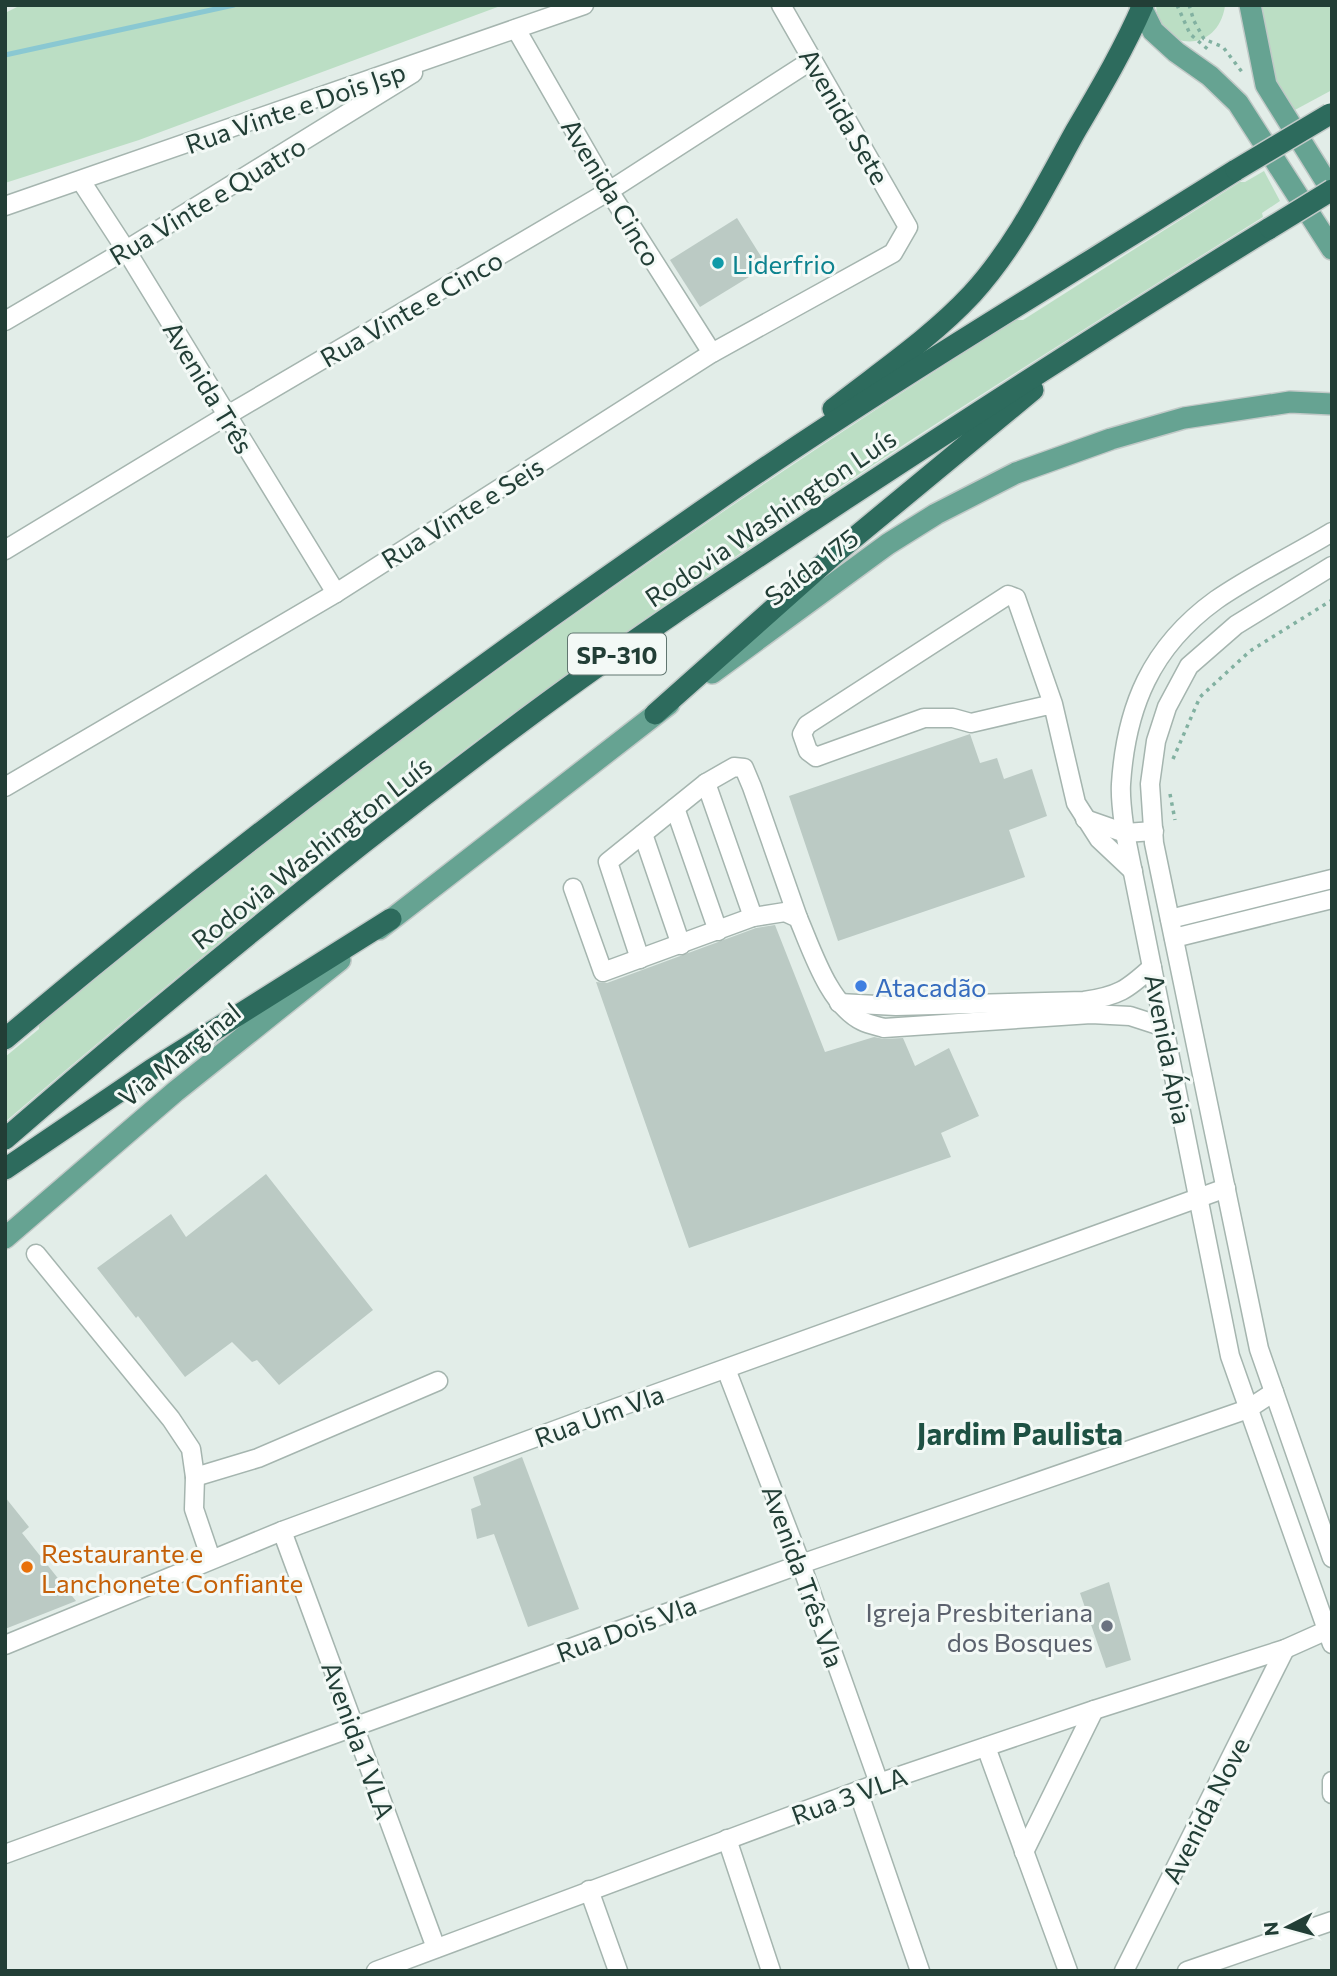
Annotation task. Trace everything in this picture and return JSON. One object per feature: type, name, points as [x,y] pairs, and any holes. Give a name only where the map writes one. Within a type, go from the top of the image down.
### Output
[{"type":"highway","points":[[713,503],[933,331],[972,293],[1005,253],[1037,201],[1141,7]]},
{"type":"highway","name":"Rodovia Washington Luís","points":[[5,1039],[130,935],[321,788],[500,655],[713,503],[887,388],[1331,113]]},
{"type":"highway","name":"Rodovia Washington Luís","points":[[5,1139],[297,894],[537,710],[710,589],[1108,327],[1332,191]]},
{"type":"highway","points":[[655,714],[837,552],[1108,327]]},
{"type":"highway","points":[[5,1169],[151,1070],[391,919]]},
{"type":"main road","points":[[1250,6],[1266,85],[1332,191]]},
{"type":"main road","points":[[1141,7],[1153,31],[1176,52],[1210,76],[1238,103],[1332,249]]},
{"type":"main road","name":"Saída 175","points":[[391,919],[655,714],[830,589],[888,544],[936,514],[1016,472],[1111,439],[1184,418],[1290,402],[1332,404]]},
{"type":"main road","name":"Via Marginal","points":[[5,1238],[176,1091],[391,919]]},
{"type":"street","name":"Rua Vinte e Dois Jsp","points":[[5,206],[584,5]]},
{"type":"street","name":"Avenida Sete","points":[[781,5],[908,227]]},
{"type":"street","name":"Avenida Cinco","points":[[516,29],[609,191],[712,354]]},
{"type":"street","name":"Rua Vinte e Quatro","points":[[5,321],[126,250],[443,55]]},
{"type":"street","name":"Rua Vinte e Cinco","points":[[5,550],[226,416],[609,191],[812,60]]},
{"type":"street","name":"Avenida Três","points":[[81,181],[336,593]]},
{"type":"street","name":"Rua Vinte e Seis","points":[[5,788],[336,593],[712,354],[893,254],[908,227]]},
{"type":"street","name":"Avenida Ápia","points":[[1330,1634],[1230,1356],[1125,832],[1121,787],[1127,740],[1137,698],[1161,653],[1188,624],[1216,600],[1332,532]]},
{"type":"street","name":"Avenida Ápia","points":[[1332,566],[1236,625],[1189,666],[1167,707],[1156,741],[1150,784],[1154,831],[1170,919],[1259,1349],[1332,1558]]},
{"type":"street","points":[[1052,704],[971,723],[953,718],[924,718],[816,757],[808,751],[802,734],[807,724],[1008,595],[1016,598],[1052,704],[1076,803],[1099,839],[1133,870]]},
{"type":"street","points":[[640,960],[608,862],[706,783],[734,767],[744,768],[798,918],[820,969],[839,1003],[861,1021],[884,1027],[1090,1014],[1130,1016],[1164,1027]]},
{"type":"street","points":[[706,783],[753,917]]},
{"type":"street","points":[[675,808],[718,931]]},
{"type":"street","points":[[1085,819],[1125,832],[1154,831]]},
{"type":"street","points":[[643,834],[681,945]]},
{"type":"street","points":[[1170,919],[1332,880]]},
{"type":"street","points":[[573,888],[603,972],[753,917],[785,912],[798,918]]},
{"type":"street","points":[[1174,938],[1332,899]]},
{"type":"street","points":[[839,1003],[896,1006],[1084,1001],[1111,997],[1132,986],[1152,967]]},
{"type":"street","name":"Rua Um Vla","points":[[5,1645],[282,1531],[1226,1188]]},
{"type":"street","points":[[36,1254],[171,1419],[191,1449],[195,1477],[194,1510],[211,1559]]},
{"type":"street","name":"Avenida Três Vla","points":[[726,1369],[801,1564],[879,1783]]},
{"type":"street","points":[[195,1477],[258,1458],[438,1381]]},
{"type":"street","name":"Rua Dois Vla","points":[[5,1854],[801,1564],[1248,1409],[1274,1392]]},
{"type":"street","name":"Avenida 1 VLA","points":[[282,1531],[436,1948]]},
{"type":"street","name":"Rua 3 VLA","points":[[376,1971],[879,1783],[1330,1634]]},
{"type":"street","name":"Avenida Nove","points":[[1124,1971],[1285,1649]]},
{"type":"street","points":[[1024,1852],[1094,1710]]},
{"type":"street","points":[[986,1747],[1068,1971]]},
{"type":"street","points":[[1332,1781],[1332,1794]]},
{"type":"street","points":[[858,1791],[920,1971]]},
{"type":"street","points":[[727,1839],[771,1971]]},
{"type":"street","points":[[589,1890],[618,1971]]},
{"type":"street","points":[[1187,1971],[1332,1921]]},
{"type":"street","points":[[399,1962],[421,1971]]},
{"type":"path","points":[[1172,765],[1174,753],[1200,697],[1250,651],[1332,600]]},
{"type":"path","points":[[1169,787],[1175,820]]},
{"type":"green space","points":[[21,5],[503,5],[139,140],[5,183],[5,13]]},
{"type":"green space","points":[[1156,5],[1225,6],[1220,22],[1212,33],[1189,42],[1177,39],[1167,32],[1160,21]]},
{"type":"green space","points":[[1261,5],[1332,5],[1332,90],[1293,111],[1273,75]]},
{"type":"green space","points":[[1264,171],[1280,201],[1262,213],[1263,217],[884,457],[606,646],[320,861],[5,1122],[5,1057],[39,1029],[39,1025],[185,905],[365,767],[639,569],[826,442],[1016,320],[1023,320],[1240,182]]},
{"type":"building","name":"Liderfrio","points":[[737,218],[767,266],[700,307],[670,260]]},
{"type":"building","points":[[970,734],[980,763],[997,758],[1004,779],[1032,769],[1047,816],[1009,830],[1025,877],[838,941],[789,796]]},
{"type":"building","points":[[775,925],[825,1052],[874,1037],[903,1038],[915,1066],[949,1048],[979,1116],[941,1133],[951,1157],[689,1248],[596,982],[607,983],[756,928]]},
{"type":"building","points":[[266,1174],[373,1310],[279,1385],[257,1360],[252,1362],[232,1342],[185,1377],[97,1268],[171,1214],[186,1237]]},
{"type":"building","points":[[522,1457],[579,1609],[528,1627],[494,1534],[477,1539],[471,1509],[481,1505],[473,1477]]},
{"type":"building","name":"Restaurante e Lanchonete Confiante","points":[[5,1497],[29,1527],[22,1533],[76,1601],[5,1629]]},
{"type":"building","name":"Igreja Presbiteriana dos Bosques","points":[[1109,1582],[1131,1660],[1106,1668],[1080,1593]]},
{"type":"waterway","points":[[5,55],[234,5]]},
{"type":"place","name":"Liderfrio","points":[[718,263]]},
{"type":"place","name":"Atacadão","points":[[861,986]]},
{"type":"place","name":"Restaurante e Lanchonete Confiante","points":[[27,1567]]},
{"type":"place","name":"Igreja Presbiteriana dos Bosques","points":[[1107,1626]]},
{"type":"district","name":"Jardim Paulista","points":[[1020,1432]]}]
